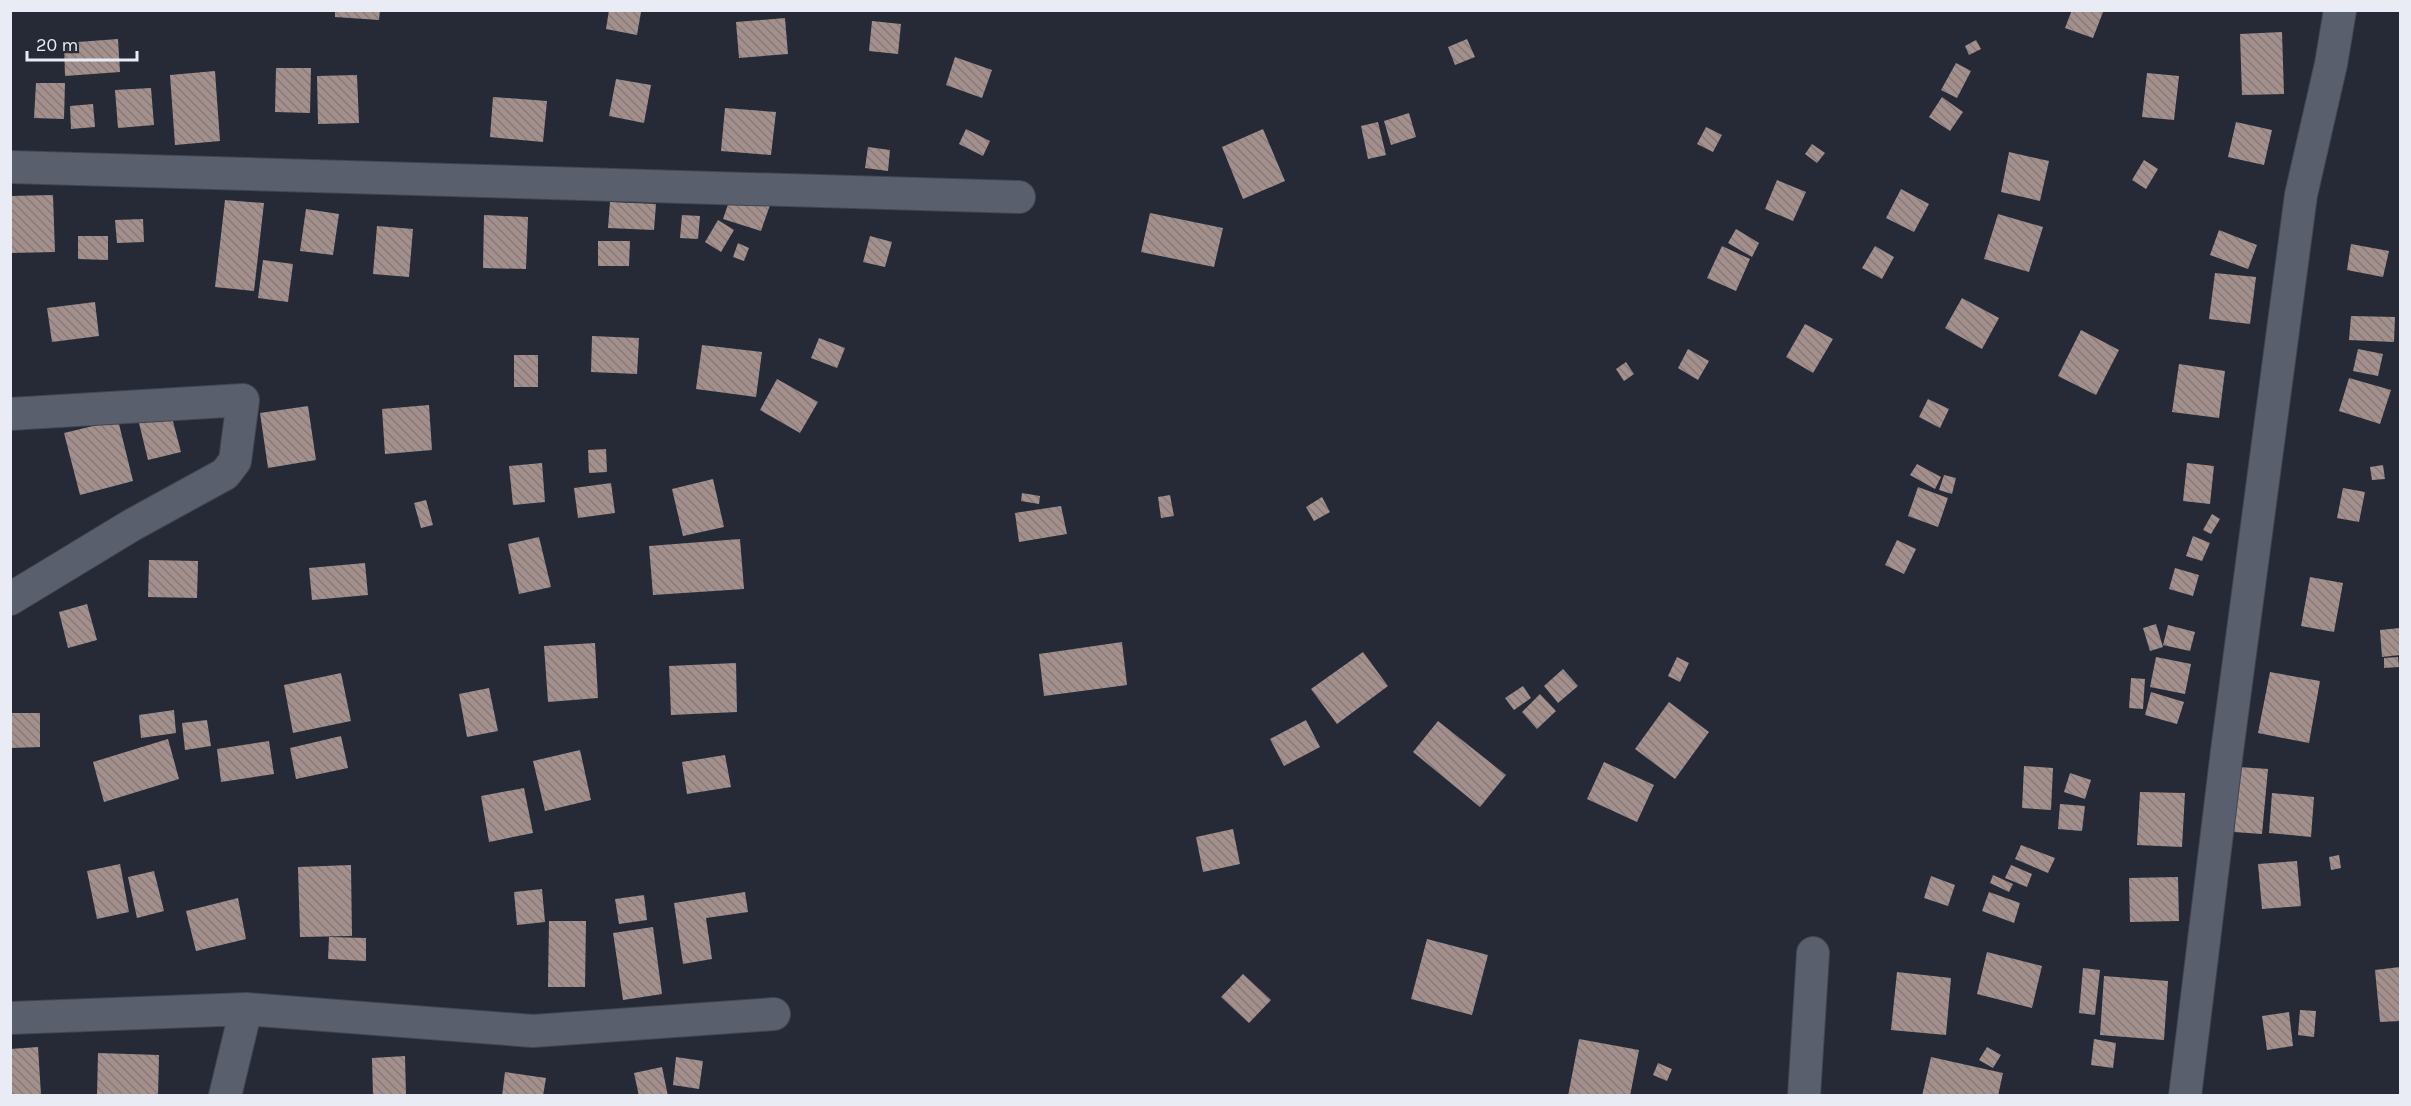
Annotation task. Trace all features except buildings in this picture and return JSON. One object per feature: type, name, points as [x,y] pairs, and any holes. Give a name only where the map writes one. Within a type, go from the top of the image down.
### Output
[{"type":"street","points":[[2185,1095],[2227,751],[2301,195],[2331,64],[2340,10]]},
{"type":"street","points":[[10,167],[1019,197]]},
{"type":"street","points":[[10,414],[243,400],[235,461],[225,474],[132,525],[10,599]]},
{"type":"street","points":[[1804,1095],[1813,953]]},
{"type":"street","points":[[10,1018],[246,1009],[533,1031],[774,1014]]},
{"type":"street","points":[[225,1095],[246,1009]]}]
